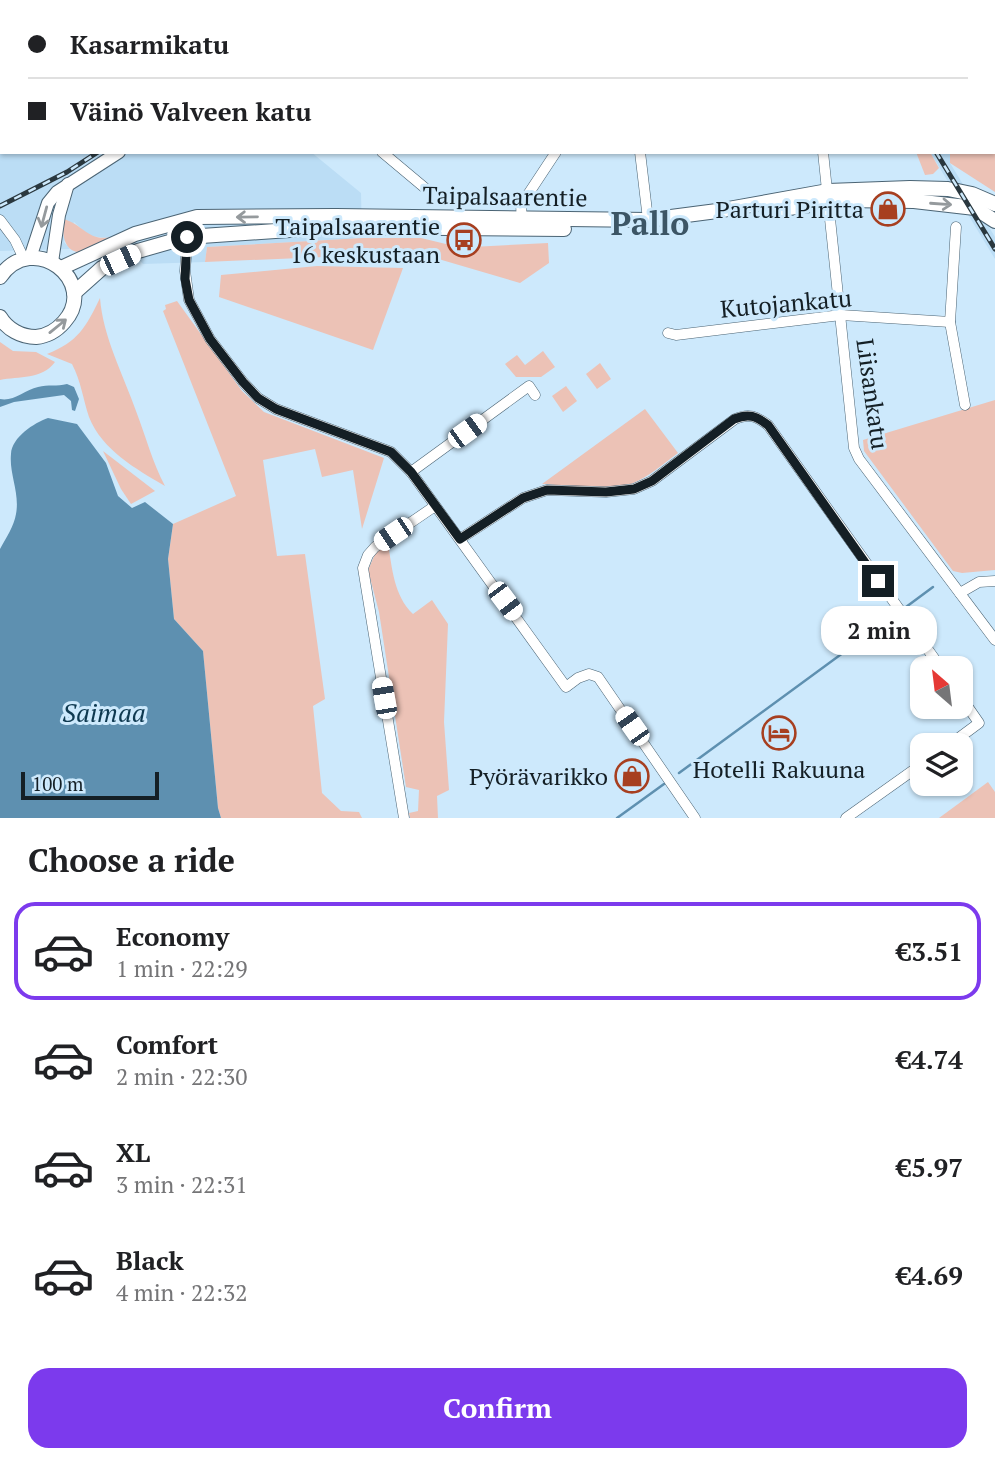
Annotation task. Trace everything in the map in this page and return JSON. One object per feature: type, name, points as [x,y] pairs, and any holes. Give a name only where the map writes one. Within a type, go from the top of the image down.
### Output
[{"type":"main road","name":"Taipalsaarentie","points":[[74,293],[102,268],[138,251],[187,237],[333,227],[596,221],[649,224],[717,211],[828,196],[948,189],[972,194],[995,204]]},
{"type":"main road","name":"Taipalsaarentie","points":[[828,196],[955,205],[975,208],[995,220]]},
{"type":"main road","name":"Taipalsaarentie","points":[[57,265],[135,234],[189,219],[336,216],[522,223]]},
{"type":"main road","points":[[0,317],[11,329],[23,335],[35,337],[48,334],[59,328],[68,318],[74,293],[67,275],[57,265],[39,258],[27,258],[1,270]]},
{"type":"street","points":[[27,258],[48,203],[57,192],[116,154]]},
{"type":"street","points":[[384,154],[425,188]]},
{"type":"street","points":[[522,223],[521,205],[555,154]]},
{"type":"street","points":[[640,154],[649,224]]},
{"type":"street","name":"Liisankatu","points":[[823,154],[854,448],[859,459],[995,640]]},
{"type":"street","points":[[57,265],[59,215],[68,184]]},
{"type":"street","points":[[189,219],[185,279],[189,300],[210,339],[243,382],[258,398],[276,409],[391,452],[411,472],[566,687],[589,674],[598,677],[695,818]]},
{"type":"street","points":[[0,220],[27,258]]},
{"type":"street","points":[[956,227],[950,322],[965,405]]},
{"type":"street","name":"Kutojankatu","points":[[668,333],[676,335],[841,316],[950,322]]},
{"type":"street","points":[[411,472],[529,386],[535,395]]},
{"type":"street","points":[[460,539],[523,498],[547,490],[606,492],[634,489],[652,481],[734,419],[756,416],[768,425],[932,656]]},
{"type":"street","points":[[404,818],[363,568],[368,555],[375,547],[435,506]]},
{"type":"street","points":[[960,593],[979,582],[995,581]]},
{"type":"street","points":[[966,733],[979,723],[973,714]]},
{"type":"street","points":[[846,818],[910,773]]},
{"type":"shaded area","points":[[0,154],[313,154],[361,193],[362,238],[207,247],[205,262],[143,264],[118,235],[108,238],[89,236],[74,222],[64,242],[70,249],[0,251]]},
{"type":"shaded area","points":[[917,154],[931,154],[939,168],[933,174],[925,175]]},
{"type":"shaded area","points":[[931,154],[951,154],[950,163],[995,237],[995,259]]},
{"type":"shaded area","points":[[950,154],[995,154],[995,192],[950,163]]},
{"type":"shaded area","points":[[64,219],[100,238],[118,235],[92,250],[74,251],[64,238]]},
{"type":"shaded area","points":[[362,238],[421,238],[472,247],[548,243],[549,263],[520,283],[418,253],[205,262],[207,247]]},
{"type":"shaded area","points":[[317,266],[403,268],[373,350],[219,297],[221,275]]},
{"type":"shaded area","points":[[100,298],[109,341],[165,486],[121,458],[102,439],[89,417],[72,364],[47,354],[74,339]]},
{"type":"shaded area","points":[[177,301],[242,391],[264,412],[384,458],[362,529],[353,470],[322,477],[315,449],[263,460],[277,556],[305,554],[325,699],[313,706],[322,793],[341,811],[359,812],[362,818],[221,818],[203,651],[174,619],[168,559],[173,524],[236,496],[163,311],[166,309],[165,305]]},
{"type":"shaded area","points":[[0,342],[13,351],[36,352],[55,362],[37,375],[0,380]]},
{"type":"shaded area","points":[[543,351],[555,367],[541,377],[516,377],[505,364],[517,355],[525,365]]},
{"type":"shaded area","points":[[600,363],[611,379],[597,389],[586,374]]},
{"type":"shaded area","points":[[566,386],[577,401],[563,412],[552,396]]},
{"type":"shaded area","points":[[995,400],[995,570],[962,573],[953,571],[864,451],[863,440]]},
{"type":"shaded area","points":[[645,409],[678,453],[656,470],[622,487],[588,488],[542,484]]},
{"type":"shaded area","points":[[103,451],[155,491],[131,504]]},
{"type":"shaded area","points":[[388,543],[395,581],[407,607],[413,614],[432,600],[448,624],[444,722],[449,790],[437,796],[438,818],[410,818],[409,813],[418,811],[419,790],[406,787],[379,612],[368,570],[376,552]]},
{"type":"shaded area","points":[[988,782],[995,792],[995,818],[939,818],[969,796],[973,796],[973,793]]},
{"type":"water","points":[[67,384],[74,387],[79,399],[75,411],[72,410],[71,401],[64,395],[14,402],[0,407],[0,399],[10,399],[33,388]]},
{"type":"water","name":"Saimaa","points":[[48,418],[77,424],[106,463],[118,496],[132,508],[145,502],[173,524],[168,559],[174,619],[203,651],[221,818],[0,818],[0,549],[12,527],[17,506],[11,454],[19,436]]},
{"type":"waterway","points":[[906,607],[933,587]]},
{"type":"waterway","points":[[679,773],[896,614]]},
{"type":"waterway","points":[[617,818],[664,784]]},
{"type":"railway","points":[[0,206],[67,172],[95,154]]},
{"type":"railway","points":[[937,154],[995,249]]},
{"type":"place","name":"Parturi Piritta","points":[[888,209]]},
{"type":"place","name":"Taipalsaarentie 16 keskustaan","points":[[464,240]]},
{"type":"place","name":"Hotelli Rakuuna","points":[[779,733]]},
{"type":"place","name":"Pyörävarikko","points":[[632,776]]},
{"type":"district","name":"Pallo","points":[[650,223]]},
{"type":"route","points":[[187,237],[185,288],[189,300],[210,339],[243,382],[258,398],[276,409],[391,452],[411,472],[460,539],[523,498],[547,490],[606,492],[634,489],[652,481],[734,419],[748,415],[756,416],[768,425],[878,581]]}]
